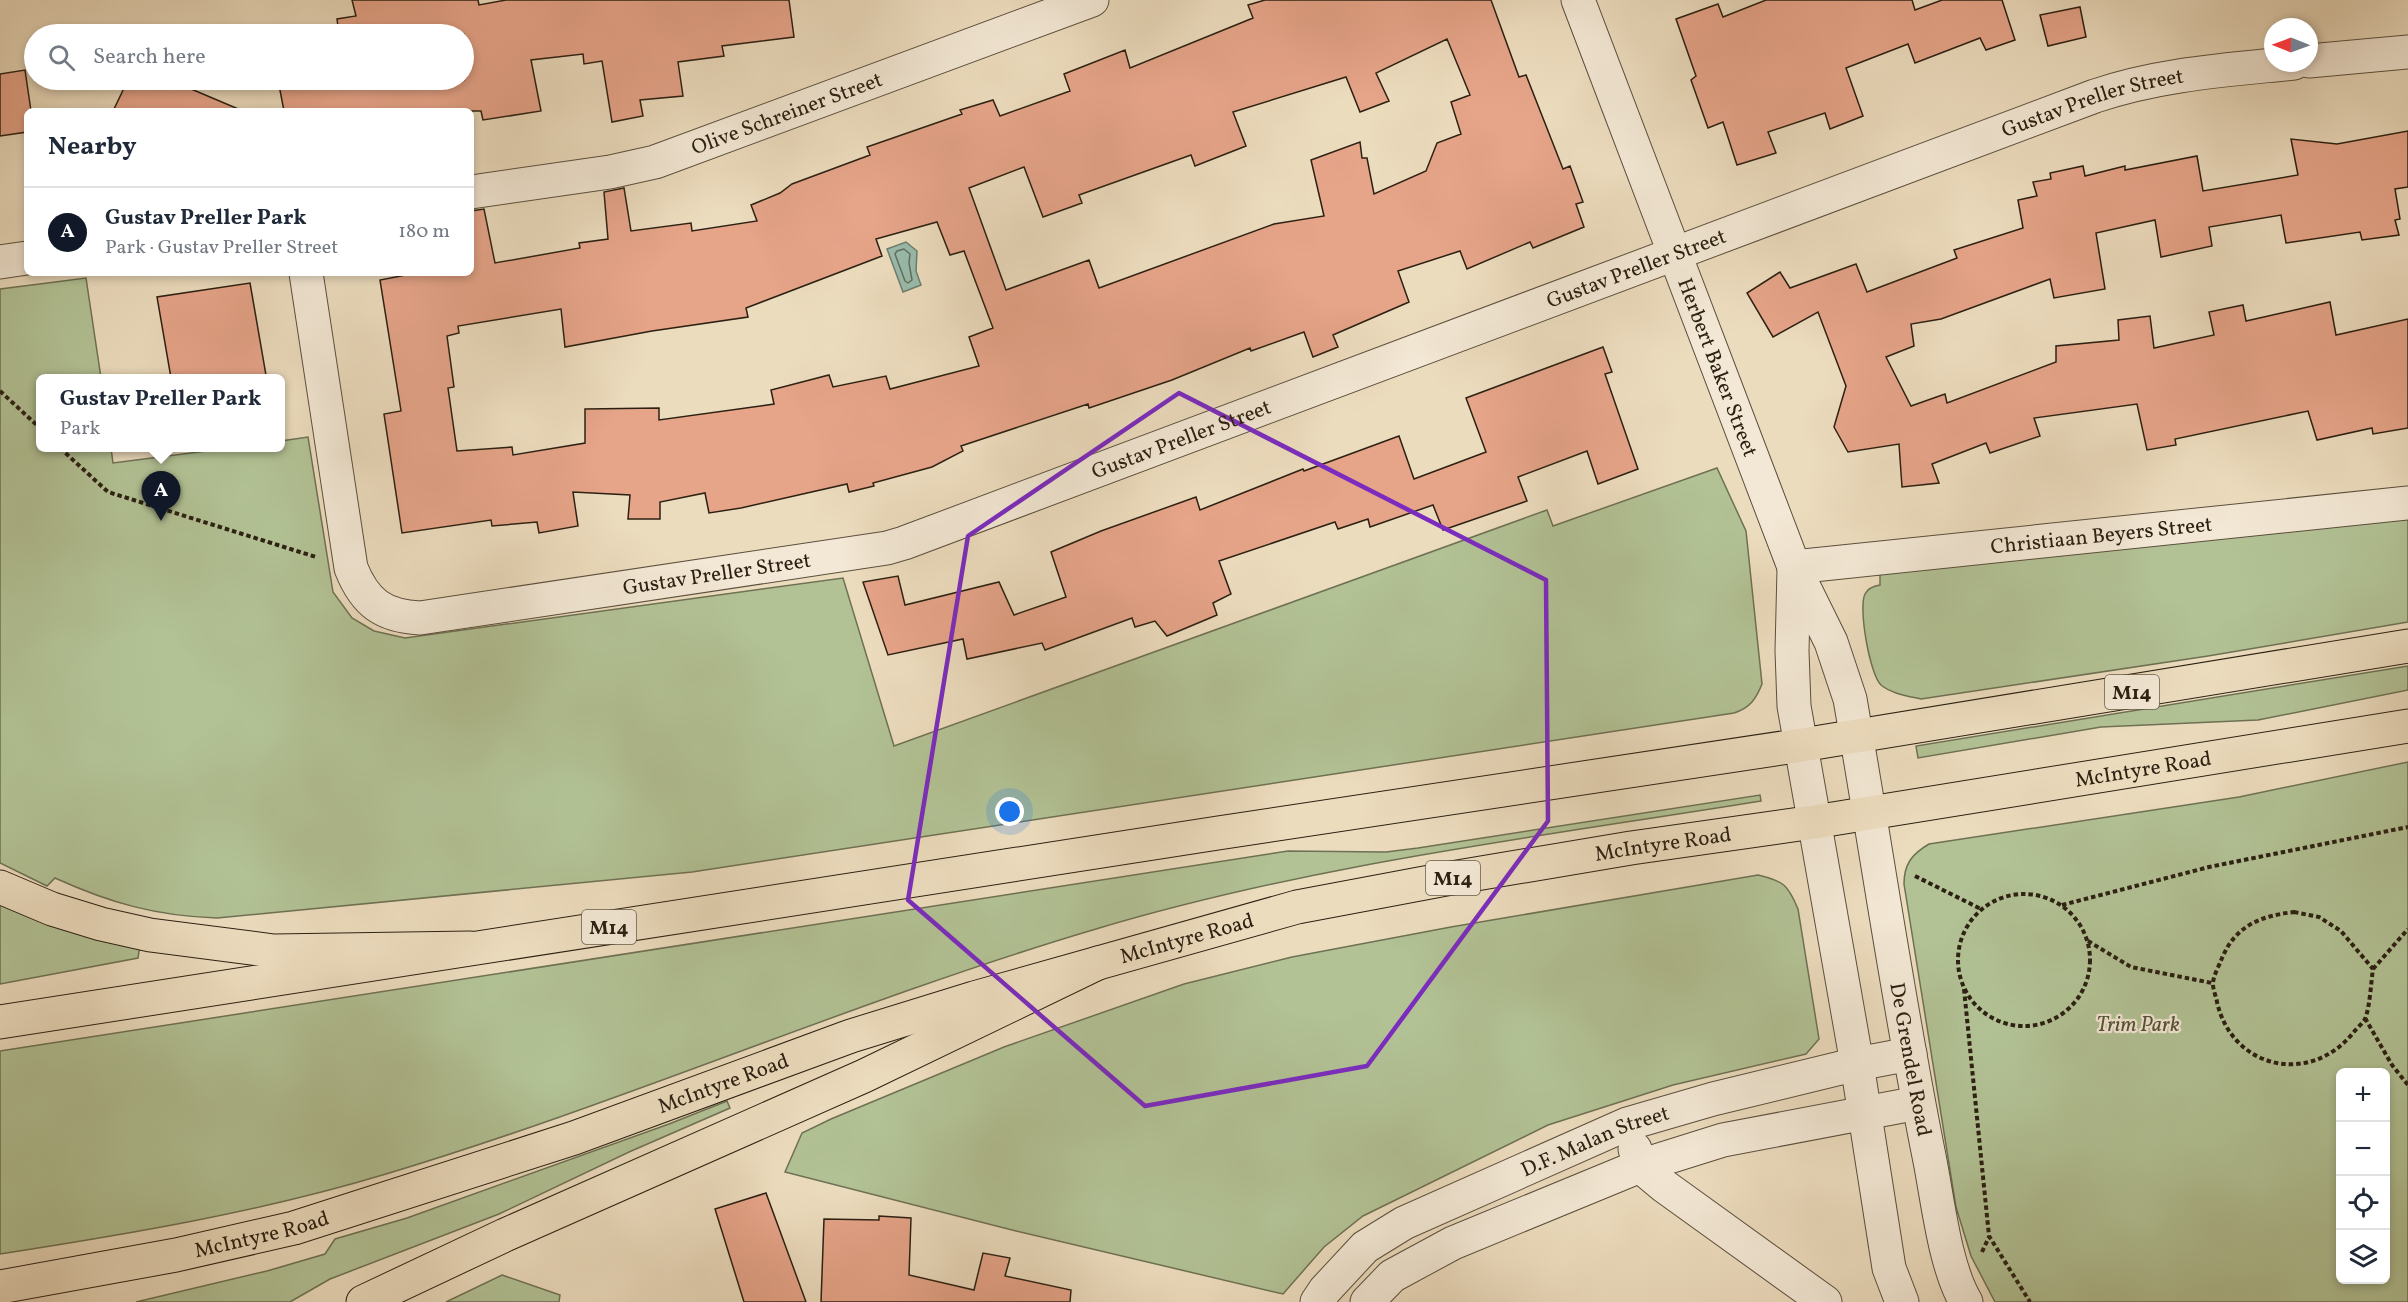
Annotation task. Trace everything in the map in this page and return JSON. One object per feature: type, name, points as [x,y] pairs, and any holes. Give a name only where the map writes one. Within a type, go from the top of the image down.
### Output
[{"type":"main road","name":"M14","points":[[0,1022],[1802,745],[2408,646]]},
{"type":"main road","name":"McIntyre Road","points":[[0,1287],[177,1255],[294,1228],[574,1138],[851,1036],[1297,907],[1631,848],[1814,822],[2408,726]]},
{"type":"main road","points":[[0,887],[52,909],[100,924],[161,936],[273,951],[470,948]]},
{"type":"main road","points":[[363,1302],[505,1234],[864,1076],[1098,963]]},
{"type":"street","name":"Olive Schreiner Street","points":[[474,192],[610,172],[655,162],[1092,0]]},
{"type":"street","name":"Herbert Baker Street","points":[[1578,0],[1794,567],[1832,642],[1850,699],[1857,736]]},
{"type":"street","points":[[2318,61],[2408,52]]},
{"type":"street","name":"Gustav Preller Street","points":[[306,276],[351,568],[357,583],[377,606],[403,617],[420,618],[887,548],[927,535],[2121,87],[2189,74],[2264,66]]},
{"type":"street","points":[[0,262],[24,258]]},
{"type":"street","name":"Christiaan Beyers Street","points":[[1794,567],[2408,503]]},
{"type":"street","name":"Herbert Baker Street","points":[[1794,567],[1792,651],[1794,706],[1814,822]]},
{"type":"street","name":"De Grendel Road","points":[[1857,736],[1918,1103],[1950,1259],[1960,1293],[1966,1302]]},
{"type":"street","points":[[1814,822],[1857,1064],[1889,1268],[1902,1302]]},
{"type":"street","name":"D.F. Malan Street","points":[[1317,1302],[1325,1290],[1365,1247],[1404,1223],[1627,1124],[1713,1099],[1857,1064],[1910,1054]]},
{"type":"street","name":"D.F. Malan Street","points":[[1367,1302],[1392,1276],[1453,1243],[1640,1166],[1723,1140],[1918,1103]]},
{"type":"street","points":[[1627,1124],[1640,1166],[1664,1186],[1825,1302]]},
{"type":"path","points":[[0,391],[36,424]]},
{"type":"path","points":[[65,452],[108,492],[351,568]]},
{"type":"path","points":[[2062,905],[2209,867],[2408,827]]},
{"type":"path","points":[[1913,867],[1914,876],[1981,909]]},
{"type":"path","points":[[1964,988],[1977,1006],[1994,1019],[2015,1025],[2037,1025],[2057,1017],[2074,1003],[2086,984],[2090,962],[2088,940],[2078,921],[2062,905],[2043,896],[2021,893],[2000,898],[1981,909],[1967,925],[1960,946],[1959,967],[1964,988],[1989,1236],[2030,1302]]},
{"type":"path","points":[[2373,969],[2341,930],[2319,917],[2294,912],[2269,915],[2245,927],[2228,945],[2212,982],[2221,1019],[2234,1040],[2253,1055],[2276,1064],[2300,1065],[2324,1058],[2344,1044],[2365,1018],[2373,969],[2408,928]]},
{"type":"path","points":[[2088,940],[2131,967],[2212,982]]},
{"type":"path","points":[[2365,1018],[2392,1065],[2408,1085]]},
{"type":"highlighted area","points":[[1179,393],[1546,580],[1548,821],[1367,1066],[1145,1106],[908,900],[968,536]]},
{"type":"green space","points":[[86,278],[100,374],[36,374],[36,452],[112,452],[113,463],[199,452],[285,452],[285,440],[308,437],[333,592],[352,618],[374,631],[405,638],[843,578],[894,746],[1547,510],[1553,526],[1717,468],[1746,531],[1762,684],[1752,702],[1734,713],[692,872],[217,918],[195,917],[134,907],[95,895],[55,878],[47,886],[0,863],[0,289]]},
{"type":"green space","points":[[2408,519],[2408,622],[2208,656],[1921,699],[1895,693],[1881,685],[1869,656],[1863,602],[1868,590],[1880,585],[1880,574]]},
{"type":"green space","points":[[2408,666],[2408,690],[2258,720],[2101,727],[1918,758],[1916,746]]},
{"type":"green space","name":"Trim Park","points":[[2408,762],[2408,1302],[1995,1302],[1971,1256],[1956,1207],[1904,884],[1910,860],[1929,844],[2239,797]]},
{"type":"green space","points":[[1760,795],[1761,801],[1426,854],[1343,869],[1178,906],[1006,957],[476,1146],[339,1188],[243,1211],[146,1230],[0,1254],[0,1051],[1288,851],[1386,852]]},
{"type":"green space","points":[[1758,875],[1774,879],[1784,885],[1798,909],[1819,1039],[1806,1054],[1673,1085],[1548,1125],[1363,1216],[1324,1247],[1283,1294],[1016,1231],[785,1172],[802,1133],[831,1119],[1004,1047],[1184,984],[1292,957],[1451,927]]},
{"type":"green space","points":[[0,898],[140,944],[138,958],[0,984]]},
{"type":"green space","points":[[727,1101],[730,1108],[629,1152],[499,1214],[330,1279],[290,1302],[136,1302],[267,1271],[325,1254],[335,1239],[407,1218]]},
{"type":"green space","points":[[502,1275],[560,1295],[559,1302],[446,1302]]},
{"type":"water","points":[[906,242],[917,251],[916,271],[921,285],[903,292],[887,249]]},
{"type":"building","points":[[352,0],[478,0],[479,5],[506,0],[789,0],[794,37],[722,46],[724,56],[678,62],[683,96],[640,100],[643,116],[612,122],[602,61],[584,64],[583,54],[531,60],[541,111],[483,120],[481,111],[474,111],[474,108],[283,108],[280,90],[474,90],[474,24],[338,24],[337,19],[356,16]]},
{"type":"building","points":[[1265,0],[1491,0],[1519,77],[1526,75],[1563,169],[1570,166],[1583,202],[1576,204],[1584,227],[1533,248],[1530,242],[1467,269],[1460,251],[1398,271],[1409,302],[1333,335],[1338,347],[1313,357],[1304,332],[1251,351],[1250,348],[1172,380],[1089,408],[1088,404],[961,446],[963,451],[932,467],[873,483],[874,486],[849,492],[847,484],[709,513],[705,493],[660,502],[660,519],[628,519],[630,495],[573,492],[578,526],[539,533],[537,522],[492,526],[491,520],[402,533],[384,414],[401,411],[380,280],[401,276],[474,276],[474,211],[484,209],[495,263],[580,248],[579,243],[608,239],[604,192],[624,188],[631,231],[691,223],[692,231],[757,221],[751,205],[780,193],[792,184],[870,155],[867,147],[962,114],[960,110],[993,100],[1000,116],[1070,91],[1064,74],[1125,50],[1130,68],[1253,18],[1248,5]],"holes":[[[1447,39],[1470,95],[1451,102],[1461,134],[1437,143],[1426,171],[1374,194],[1367,158],[1362,158],[1360,142],[1311,160],[1324,216],[1274,224],[1099,288],[1089,260],[1006,290],[969,188],[1024,167],[1043,217],[1082,203],[1079,195],[1191,155],[1195,166],[1246,146],[1233,112],[1346,77],[1360,112],[1389,101],[1376,73]],[[937,222],[950,255],[964,251],[993,328],[969,337],[979,366],[890,389],[886,376],[833,387],[829,375],[771,390],[774,404],[659,420],[659,408],[585,409],[585,443],[513,455],[512,447],[457,451],[448,388],[454,387],[447,336],[459,333],[458,326],[561,309],[565,347],[748,317],[746,308],[882,256],[876,239]]]},
{"type":"building","points":[[1766,0],[1912,0],[1915,10],[1942,0],[2002,0],[2015,40],[1986,50],[1980,38],[1915,63],[1908,44],[1846,68],[1863,116],[1830,129],[1825,113],[1768,132],[1776,153],[1737,165],[1723,122],[1708,128],[1691,80],[1696,76],[1676,19],[1718,4],[1723,17]]},
{"type":"building","points":[[2080,7],[2086,37],[2048,46],[2040,15]]},
{"type":"building","points":[[24,70],[24,90],[28,90],[31,108],[24,108],[24,132],[0,136],[0,74]]},
{"type":"building","points":[[123,90],[194,90],[236,108],[114,108]]},
{"type":"building","points":[[2408,131],[2408,187],[2395,189],[2400,219],[2395,220],[2399,235],[2362,240],[2360,232],[2286,243],[2281,215],[2209,227],[2212,246],[2161,257],[2155,220],[2096,233],[2105,289],[2054,298],[2050,279],[1941,319],[1911,324],[1914,346],[1886,357],[1911,406],[1945,394],[1947,403],[2056,362],[2056,346],[2119,340],[2118,320],[2150,316],[2154,348],[2214,335],[2209,312],[2243,305],[2246,321],[2330,302],[2336,335],[2408,319],[2408,428],[2373,434],[2372,428],[2317,440],[2308,411],[2175,439],[2176,445],[2147,450],[2137,404],[2034,418],[2040,436],[1990,453],[1986,443],[1932,464],[1939,483],[1902,487],[1899,444],[1848,452],[1834,427],[1846,386],[1818,312],[1773,337],[1747,293],[1780,272],[1790,288],[1856,264],[1867,292],[1957,258],[1954,250],[2023,228],[2018,200],[2037,196],[2033,182],[2051,179],[2050,173],[2083,166],[2085,176],[2125,166],[2125,170],[2197,156],[2203,191],[2298,175],[2291,139],[2337,144]]},
{"type":"building","points":[[250,283],[266,374],[170,374],[157,297]]},
{"type":"building","points":[[1603,347],[1612,372],[1605,374],[1638,469],[1598,484],[1587,451],[1518,477],[1527,501],[1443,530],[1433,505],[1370,527],[1368,519],[1338,529],[1335,522],[1219,561],[1231,594],[1213,603],[1217,615],[1167,636],[1155,621],[1135,627],[1132,618],[1045,650],[1042,643],[967,659],[963,639],[888,655],[863,582],[898,576],[905,605],[999,582],[1014,615],[1066,597],[1051,552],[1101,531],[1196,497],[1200,510],[1303,469],[1304,471],[1399,436],[1414,479],[1486,452],[1466,398]]},
{"type":"building","points":[[766,1193],[806,1302],[744,1302],[715,1209]]},
{"type":"building","points":[[879,1216],[911,1218],[909,1275],[974,1290],[983,1253],[1010,1258],[1005,1276],[1071,1290],[1070,1302],[821,1302],[824,1219],[879,1220]]},
{"type":"place","name":"Gustav Preller Park","points":[[161,521]]}]
